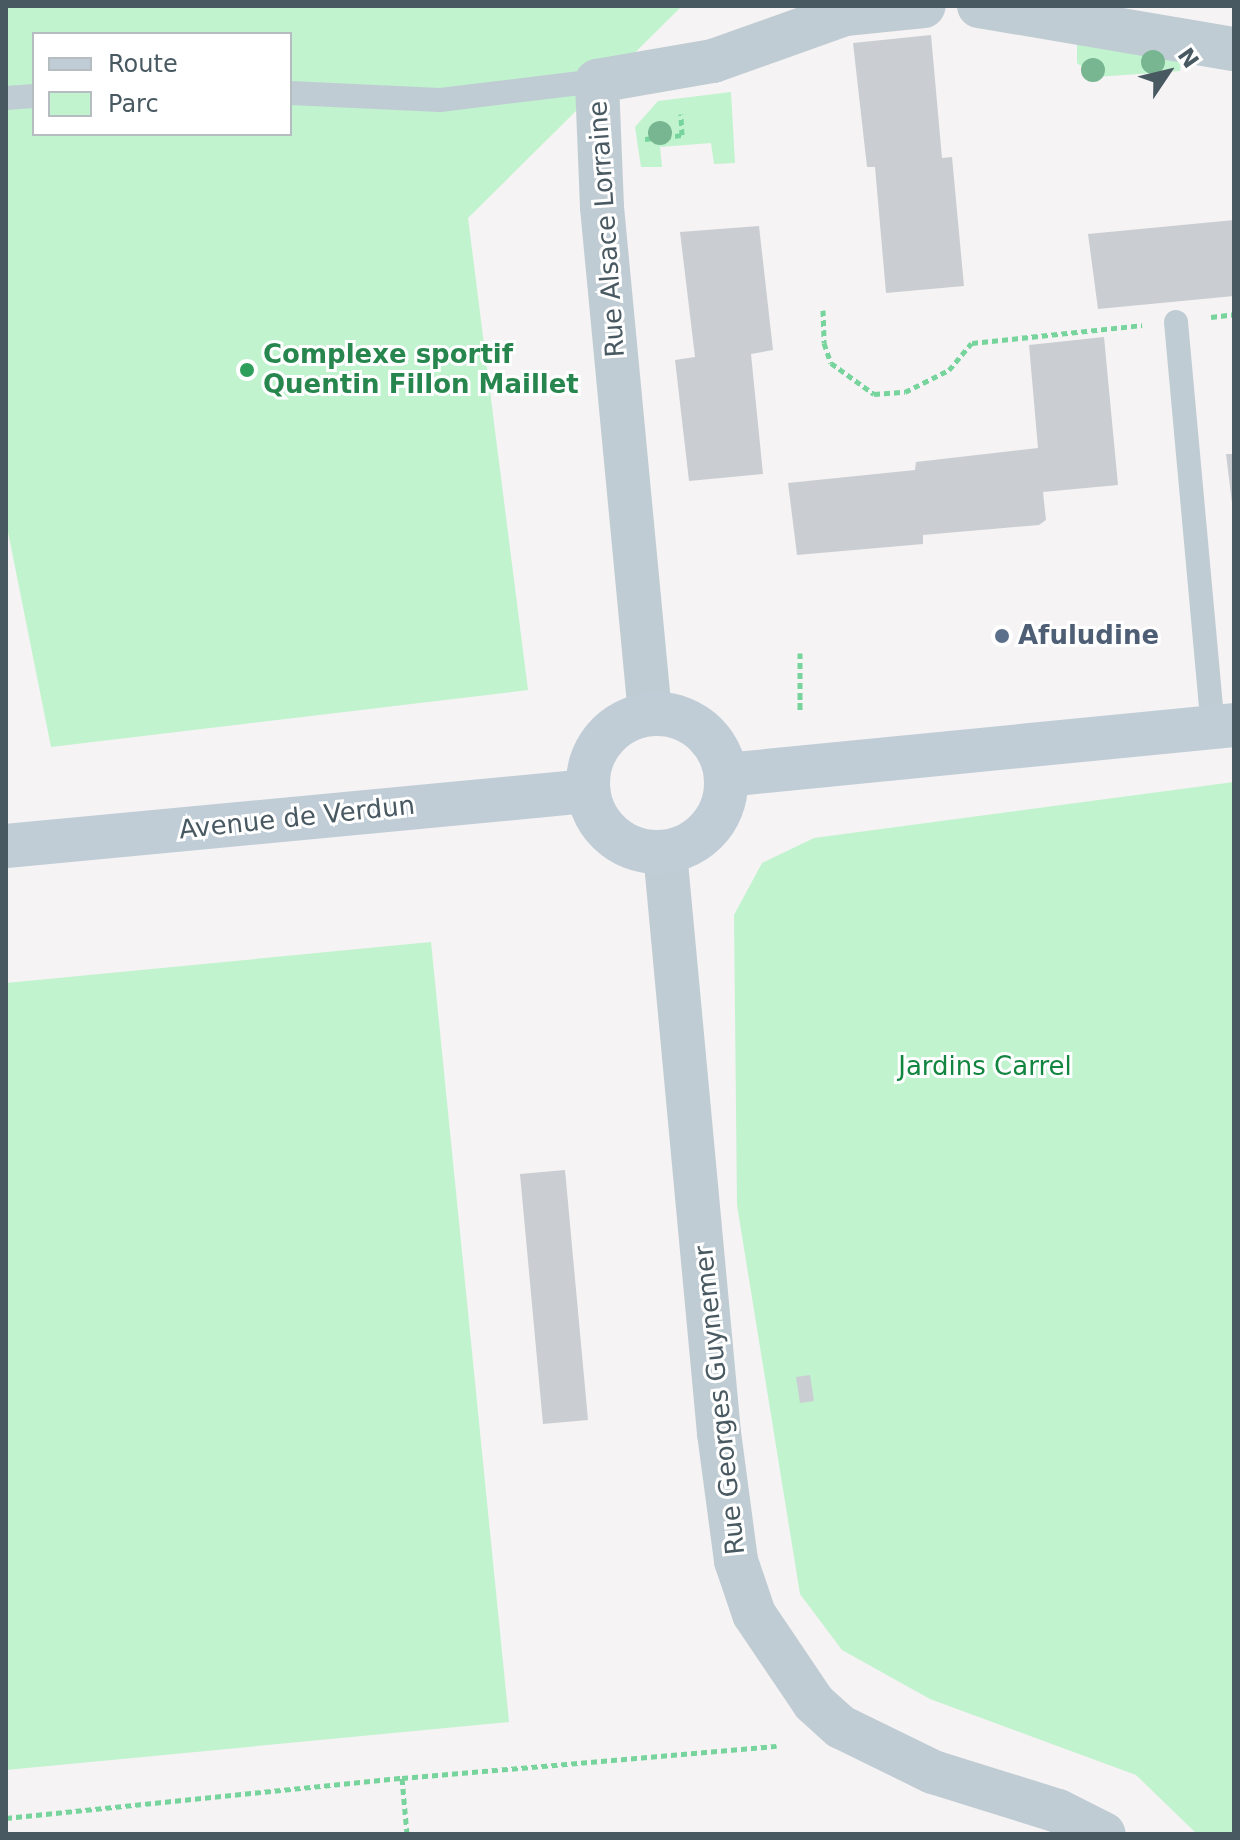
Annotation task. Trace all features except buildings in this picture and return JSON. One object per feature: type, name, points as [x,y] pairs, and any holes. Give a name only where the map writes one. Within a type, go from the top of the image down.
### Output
[{"type":"street","name":"Rue Alsace Lorraine","points":[[650,714],[602,207],[597,81],[713,61],[845,14],[924,6]]},
{"type":"street","points":[[979,6],[1234,49]]},
{"type":"street","points":[[650,714],[674,715],[705,733],[726,775],[725,796],[711,826],[696,841],[665,852],[636,849],[618,841],[598,819],[588,791],[589,767],[599,744],[616,726],[650,714]]},
{"type":"street","points":[[726,775],[1224,726]]},
{"type":"street","name":"Avenue de Verdun","points":[[6,846],[588,791]]},
{"type":"street","name":"Rue Georges Guynemer","points":[[665,852],[720,1449],[736,1561],[754,1614],[814,1703],[841,1727],[905,1760],[1058,1811],[1104,1834]]},
{"type":"lane","points":[[292,93],[440,100],[597,81]]},
{"type":"lane","points":[[6,98],[32,96]]},
{"type":"lane","points":[[1176,322],[1224,726]]},
{"type":"path","points":[[641,140],[682,135],[681,107]]},
{"type":"path","points":[[823,310],[824,343],[831,363],[874,394],[905,392],[949,370],[972,343],[1234,314]]},
{"type":"path","points":[[800,653],[800,711]]},
{"type":"path","points":[[6,1818],[402,1778],[777,1746]]},
{"type":"path","points":[[402,1778],[407,1834]]},
{"type":"green space","name":"Complexe sportif Quentin Fillon Maillet","points":[[6,6],[682,6],[468,218],[528,690],[51,747],[6,522]]},
{"type":"green space","points":[[1077,24],[1182,54],[1180,71],[1096,77],[1077,63]]},
{"type":"green space","points":[[731,92],[735,163],[714,164],[711,143],[660,147],[662,167],[641,167],[635,127],[658,101]]},
{"type":"green space","name":"Jardins Carrel","points":[[1234,782],[1234,1834],[1197,1834],[1136,1775],[930,1699],[842,1650],[800,1594],[737,1205],[734,915],[762,863],[814,838]]},
{"type":"green space","points":[[431,942],[509,1722],[6,1770],[6,983]]},
{"type":"place","name":"Complexe sportif Quentin Fillon Maillet","points":[[247,370]]},
{"type":"place","name":"Afuludine","points":[[1002,636]]}]
